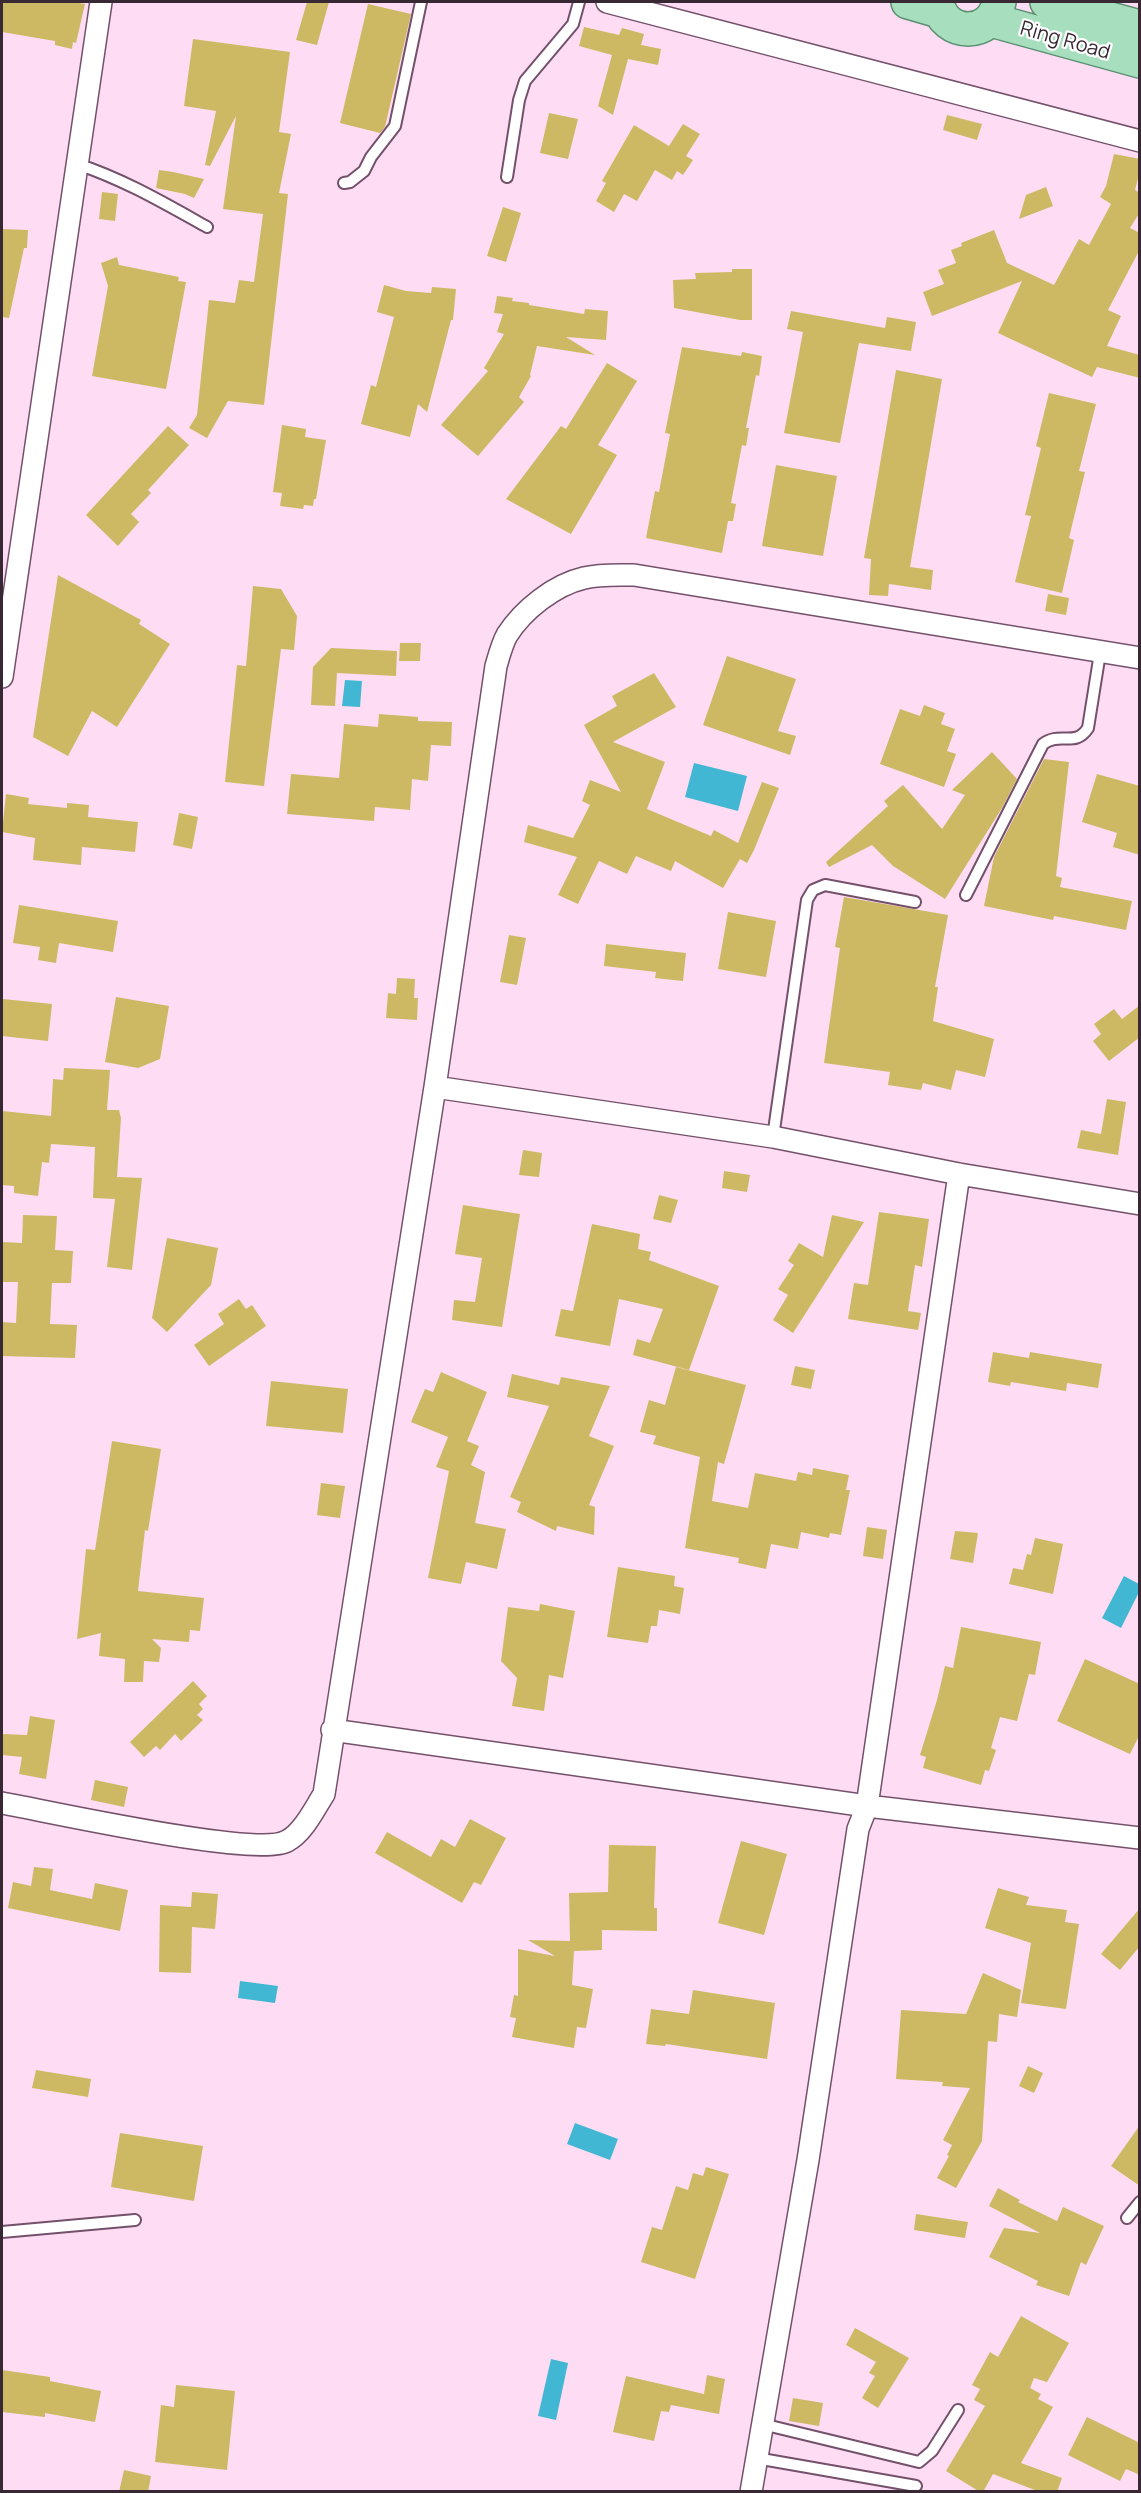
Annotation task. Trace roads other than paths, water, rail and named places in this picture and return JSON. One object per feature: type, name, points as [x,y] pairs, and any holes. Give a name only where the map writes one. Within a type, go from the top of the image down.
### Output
[{"type":"main road","name":"Ring Road","points":[[908,2],[938,6],[948,23],[962,29],[978,28],[995,11],[1140,61]]},
{"type":"main road","name":"Ring Road","points":[[1047,2],[1140,27]]},
{"type":"street","points":[[2,677],[5,627],[101,2]]},
{"type":"street","points":[[607,2],[1140,141]]},
{"type":"street","points":[[2,1803],[208,1840],[264,1846],[287,1841],[308,1820],[324,1794],[332,1730],[435,1087],[496,666],[506,637],[521,617],[560,587],[583,578],[608,574],[634,575],[1140,658]]},
{"type":"street","points":[[435,1087],[773,1137],[959,1174],[1140,1204]]},
{"type":"street","points":[[751,2492],[808,2160],[858,1829],[867,1806],[959,1174]]},
{"type":"street","points":[[332,1730],[867,1806],[1140,1838]]},
{"type":"lane","points":[[344,183],[350,182],[364,171],[371,157],[395,126],[421,2]]},
{"type":"lane","points":[[507,177],[519,100],[525,81],[573,24],[579,2]]},
{"type":"lane","points":[[77,164],[125,183],[207,227]]},
{"type":"lane","points":[[966,895],[1043,744],[1051,738],[1076,739],[1088,728],[1100,653]]},
{"type":"lane","points":[[773,1137],[807,900],[813,890],[825,885],[915,902]]},
{"type":"lane","points":[[1127,2218],[1140,2202]]},
{"type":"lane","points":[[2,2232],[135,2220]]},
{"type":"lane","points":[[762,2424],[919,2462],[932,2451],[958,2410]]},
{"type":"lane","points":[[756,2458],[916,2486]]},
{"type":"water","points":[[345,680],[362,681],[360,707],[342,706]]},
{"type":"water","points":[[694,763],[747,776],[738,811],[685,797]]},
{"type":"water","points":[[1124,1576],[1139,1584],[1139,1592],[1121,1628],[1102,1618]]},
{"type":"water","points":[[240,1981],[278,1986],[275,2003],[238,1998]]},
{"type":"water","points":[[575,2123],[618,2139],[610,2160],[567,2144]]},
{"type":"water","points":[[551,2359],[568,2363],[556,2420],[538,2416]]}]
